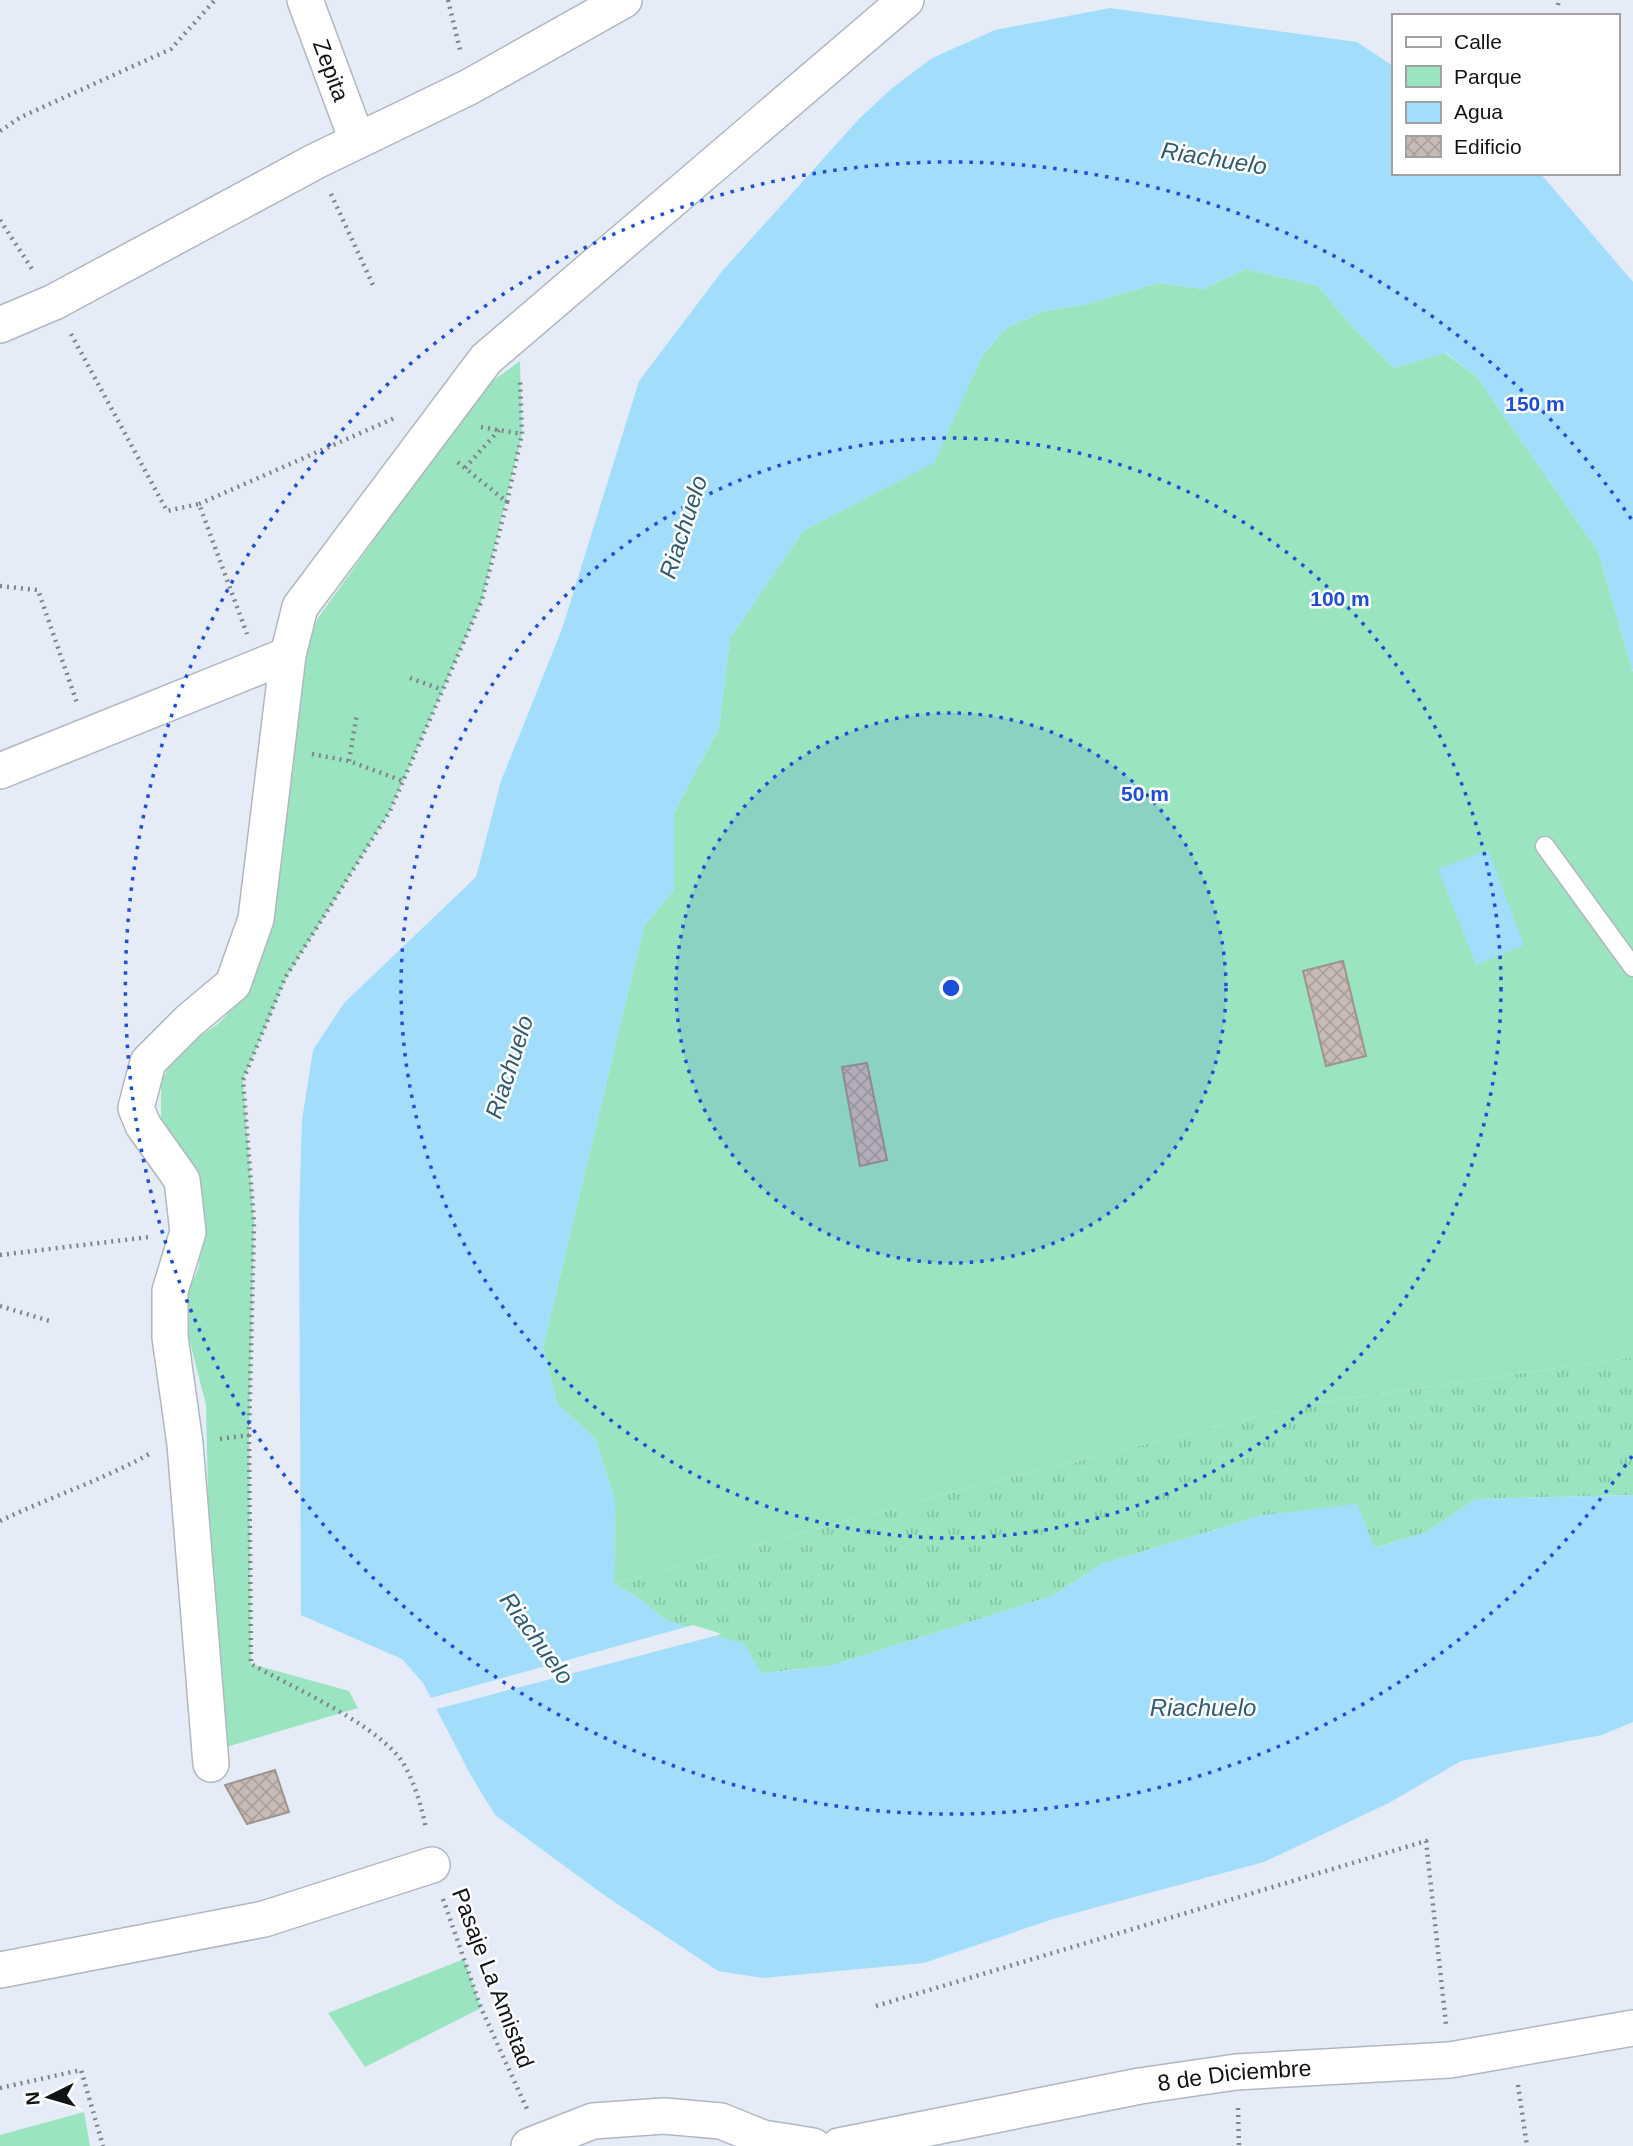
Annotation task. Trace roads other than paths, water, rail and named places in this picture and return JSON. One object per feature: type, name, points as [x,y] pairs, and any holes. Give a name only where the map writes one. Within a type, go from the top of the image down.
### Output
[{"type":"street","name":"Zepita","points":[[305,0],[358,140]]},
{"type":"street","points":[[0,325],[54,302],[316,161],[469,87],[624,0]]},
{"type":"street","points":[[211,1764],[185,1444],[170,1337],[170,1291],[188,1232],[182,1180],[143,1125],[136,1108],[148,1062],[189,1021],[233,984],[256,919],[288,655],[300,607],[486,359],[906,0]]},
{"type":"street","points":[[0,771],[288,655]]},
{"type":"street","points":[[0,1970],[264,1919],[432,1865]]},
{"type":"street","name":"8 de Diciembre","points":[[839,2146],[1140,2086],[1236,2072],[1450,2060],[1633,2028]]},
{"type":"street","points":[[535,2144],[593,2121],[664,2116],[721,2120],[763,2138],[813,2146]]},
{"type":"lane","points":[[1545,846],[1633,967]]},
{"type":"water","name":"Riachuelo","points":[[1110,8],[1357,42],[1392,65],[1392,175],[1542,175],[1633,282],[1633,672],[1598,551],[1477,377],[1446,353],[1394,368],[1351,325],[1318,286],[1246,269],[1203,289],[1158,283],[1083,305],[1044,311],[1006,328],[982,356],[934,463],[803,531],[730,638],[719,727],[674,813],[674,890],[644,926],[543,1347],[557,1403],[596,1440],[615,1502],[614,1584],[637,1597],[667,1621],[745,1644],[761,1673],[830,1666],[1052,1596],[1102,1564],[1263,1515],[1357,1504],[1375,1548],[1425,1533],[1476,1499],[1633,1495],[1633,1722],[1602,1735],[1461,1761],[1389,1803],[1264,1862],[1053,1919],[924,1963],[763,1978],[718,1971],[604,1895],[495,1815],[470,1774],[423,1683],[402,1659],[301,1615],[299,1216],[302,1120],[313,1050],[344,1003],[476,877],[501,781],[562,629],[639,381],[723,270],[858,120],[891,89],[932,58],[995,30]]},
{"type":"water","points":[[1488,850],[1524,945],[1476,965],[1438,869]]}]
